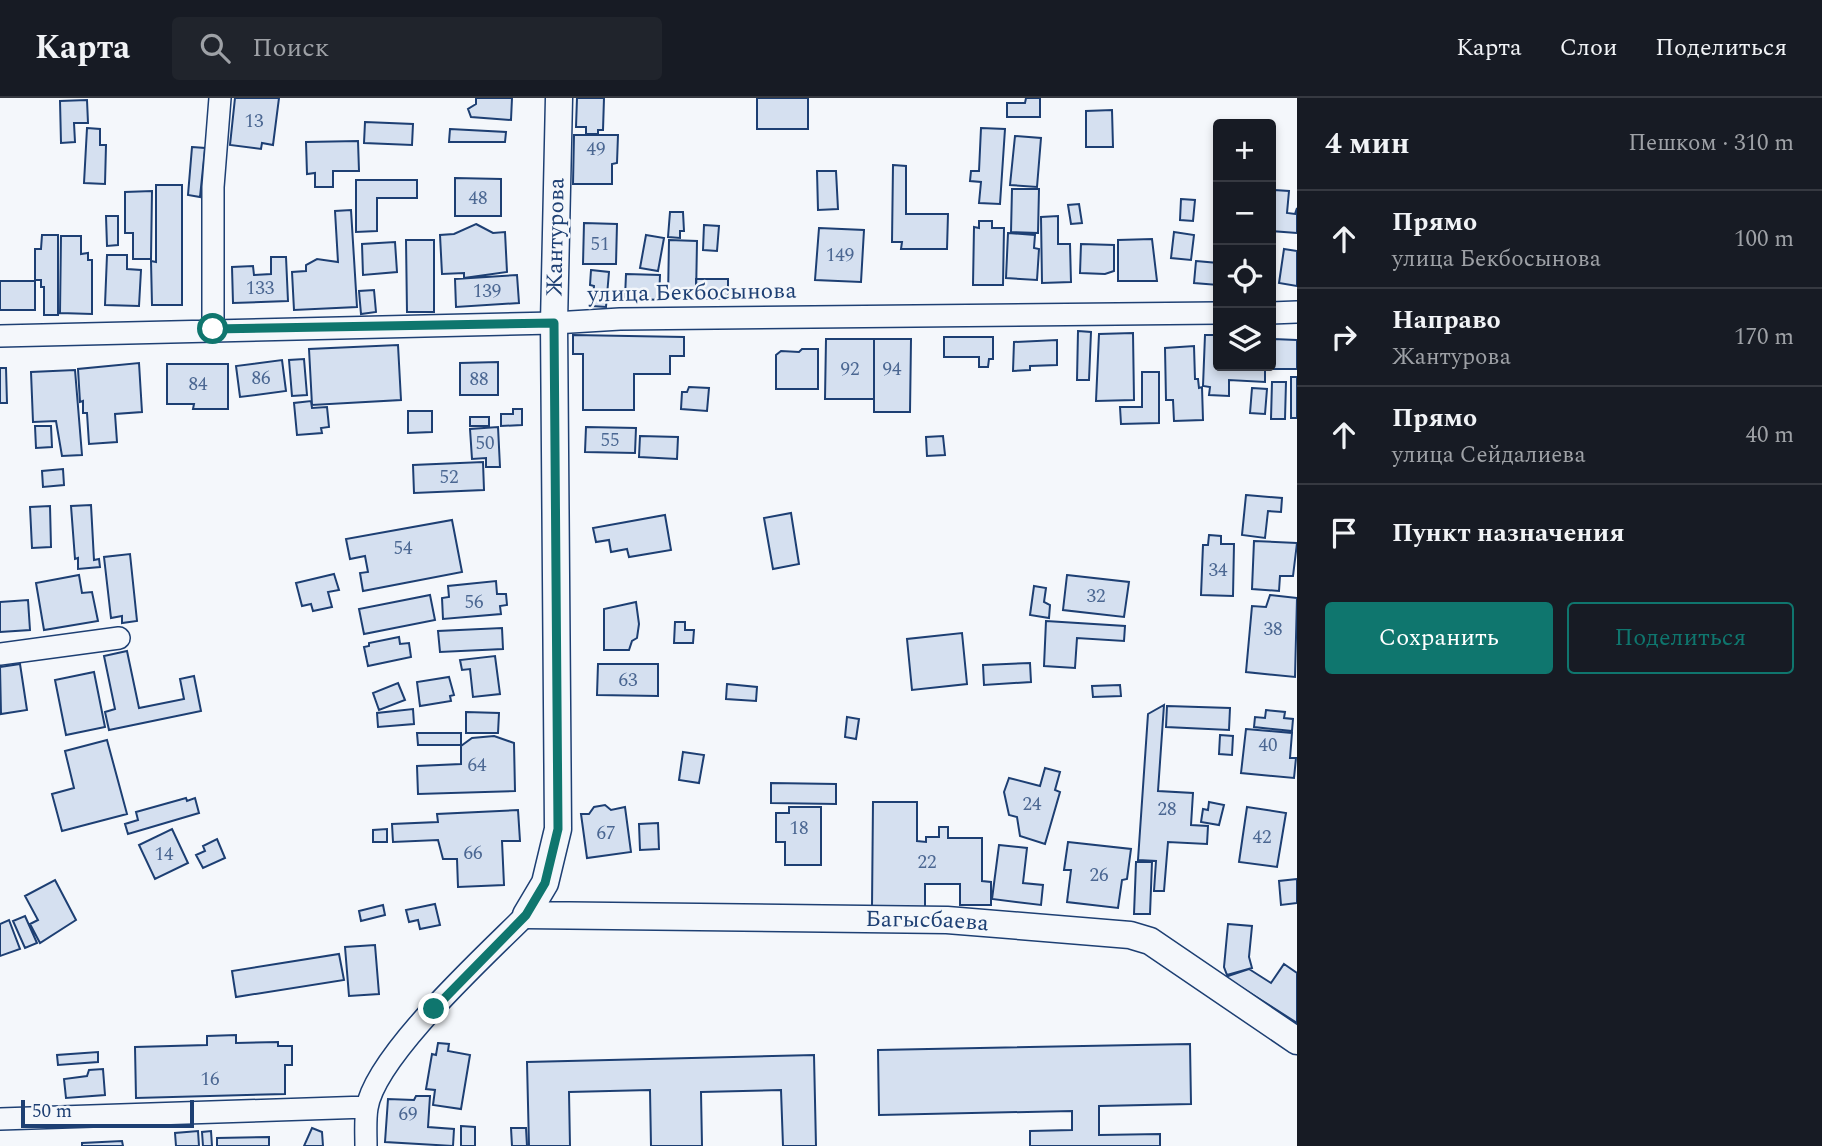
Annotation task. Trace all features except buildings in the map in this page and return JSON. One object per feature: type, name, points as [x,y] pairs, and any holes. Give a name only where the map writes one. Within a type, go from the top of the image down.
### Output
[{"type":"street","points":[[213,329],[213,187],[220,98]]},
{"type":"street","name":"Жантурова","points":[[526,915],[545,883],[558,829],[554,323],[559,98]]},
{"type":"street","name":"улица Бекбосынова","points":[[0,336],[554,323],[620,319],[1213,313]]},
{"type":"street","points":[[1276,313],[1297,313]]},
{"type":"street","points":[[0,654],[119,638]]},
{"type":"street","points":[[366,1146],[367,1107],[382,1071],[434,1009],[526,915]]},
{"type":"street","name":"Багысбаева","points":[[526,915],[947,920],[1130,934],[1150,941],[1297,1041]]},
{"type":"street","points":[[0,1119],[367,1107]]},
{"type":"route","points":[[213,329],[554,323],[558,561],[558,829],[545,883],[526,915],[434,1009]]}]
